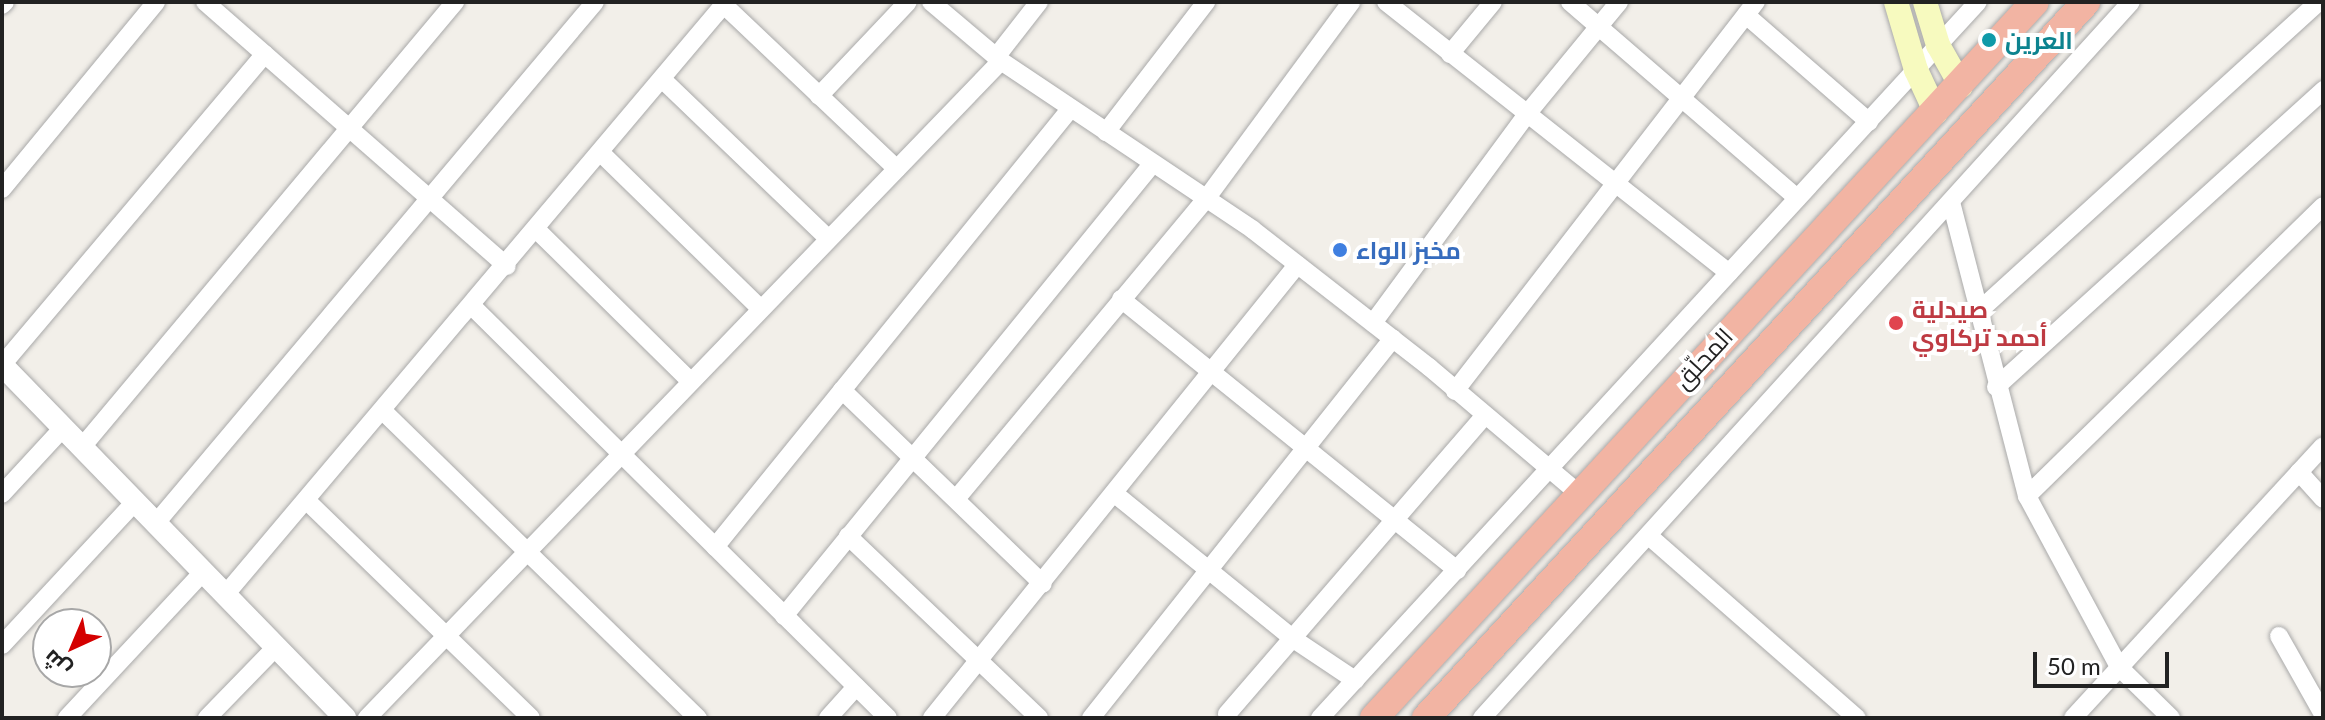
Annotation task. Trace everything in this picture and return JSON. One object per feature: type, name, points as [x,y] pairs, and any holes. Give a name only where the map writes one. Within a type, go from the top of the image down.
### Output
[{"type":"highway","name":"المحلّق","points":[[1374,718],[1578,493],[1936,113],[2035,2]]},
{"type":"highway","name":"المحلّق","points":[[1426,718],[2086,2]]},
{"type":"main road","points":[[1896,2],[1916,70],[1936,113]]},
{"type":"main road","points":[[1925,2],[1938,45],[1961,86]]},
{"type":"street","points":[[2,189],[156,2]]},
{"type":"street","points":[[205,2],[507,266]]},
{"type":"street","points":[[82,447],[455,2]]},
{"type":"street","points":[[156,523],[595,2]]},
{"type":"street","points":[[819,96],[908,2]]},
{"type":"street","points":[[931,2],[998,59],[1206,199],[1297,265],[1393,338],[1483,417],[1578,493]]},
{"type":"street","points":[[367,718],[897,169],[998,59],[1039,2]]},
{"type":"street","points":[[1106,132],[1206,2]]},
{"type":"street","points":[[956,499],[1206,199],[1351,2]]},
{"type":"street","points":[[1386,2],[1729,273]]},
{"type":"street","points":[[1450,54],[1493,2]]},
{"type":"street","points":[[1570,2],[1797,198]]},
{"type":"street","points":[[1373,323],[1527,114],[1619,2]]},
{"type":"street","points":[[1320,718],[1978,2]]},
{"type":"street","points":[[1482,718],[1650,537],[2131,2]]},
{"type":"street","points":[[1980,310],[2319,2]]},
{"type":"street","points":[[225,595],[473,307],[725,3],[897,169]]},
{"type":"street","points":[[1455,391],[1751,9],[1869,122]]},
{"type":"street","points":[[265,54],[2,365],[345,718]]},
{"type":"street","points":[[662,79],[829,239]]},
{"type":"street","points":[[1996,387],[2323,90]]},
{"type":"street","points":[[715,547],[1071,108]]},
{"type":"street","points":[[601,153],[761,309]]},
{"type":"street","points":[[784,616],[1153,163]]},
{"type":"street","points":[[1951,202],[1980,310],[1996,387],[2027,496],[2119,667],[2171,718]]},
{"type":"street","points":[[2027,496],[2323,206]]},
{"type":"street","points":[[537,230],[691,382]]},
{"type":"street","points":[[932,718],[981,663],[1297,265]]},
{"type":"street","points":[[1121,299],[1303,451],[1457,570]]},
{"type":"street","points":[[473,307],[888,718]]},
{"type":"street","points":[[1091,718],[1393,338]]},
{"type":"street","points":[[842,390],[1043,584]]},
{"type":"street","points":[[383,411],[698,718]]},
{"type":"street","points":[[1227,714],[1483,417]]},
{"type":"street","points":[[2,494],[63,428]]},
{"type":"street","points":[[2074,718],[2323,446]]},
{"type":"street","points":[[2299,472],[2323,499]]},
{"type":"street","points":[[1115,494],[1292,638],[1355,680]]},
{"type":"street","points":[[306,500],[531,718]]},
{"type":"street","points":[[2,645],[135,502]]},
{"type":"street","points":[[848,536],[1039,718]]},
{"type":"street","points":[[1650,537],[1857,718]]},
{"type":"street","points":[[67,718],[203,572]]},
{"type":"street","points":[[2279,636],[2323,714]]},
{"type":"street","points":[[207,718],[276,647]]},
{"type":"street","points":[[828,718],[856,687]]},
{"type":"place","name":"العرين","points":[[1989,40]]},
{"type":"place","name":"مخبز الواء","points":[[1340,250]]},
{"type":"place","name":"صيدلية أحمد تركاوي","points":[[1896,323]]}]
